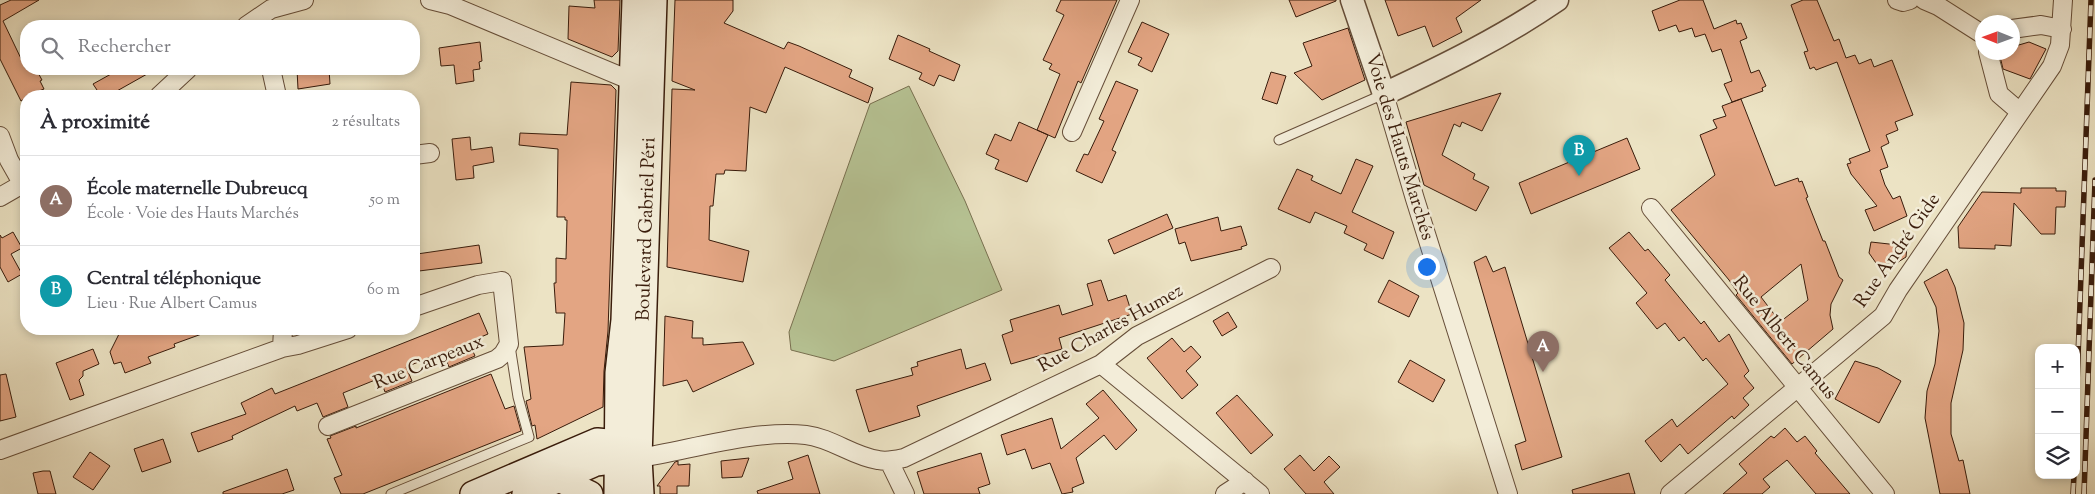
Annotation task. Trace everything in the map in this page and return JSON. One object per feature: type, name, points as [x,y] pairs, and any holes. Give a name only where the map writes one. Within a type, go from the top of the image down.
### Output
[{"type":"main road","name":"Boulevard Gabriel Péri","points":[[625,455],[641,88],[634,0]]},
{"type":"main road","name":"Boulevard Gabriel Péri","points":[[625,455],[617,380],[624,320],[630,137],[641,88],[654,0]]},
{"type":"main road","points":[[473,494],[588,444],[597,442],[608,442],[625,455],[641,494]]},
{"type":"main road","points":[[526,494],[596,463],[625,455]]},
{"type":"main road","points":[[617,494],[625,455]]},
{"type":"main road","points":[[559,479],[590,494]]},
{"type":"street","points":[[254,17],[271,9],[304,0]]},
{"type":"street","points":[[430,0],[450,5],[641,88]]},
{"type":"street","points":[[1072,132],[1130,0]]},
{"type":"street","name":"Voie des Hauts Marchés","points":[[1352,0],[1384,94],[1508,494]]},
{"type":"street","points":[[1384,94],[1453,62],[1557,0]]},
{"type":"street","points":[[1897,0],[1903,2],[1910,0]]},
{"type":"street","points":[[1924,0],[1975,30]]},
{"type":"street","name":"Rue André Gide","points":[[1670,494],[1883,316],[1898,290],[2052,66],[2060,45],[2063,0]]},
{"type":"street","points":[[2020,28],[2041,25],[2062,29]]},
{"type":"street","points":[[1990,60],[1999,94],[2020,112]]},
{"type":"street","points":[[165,90],[182,75]]},
{"type":"street","points":[[272,75],[276,90]]},
{"type":"street","points":[[0,136],[9,160],[20,177]]},
{"type":"street","points":[[0,197],[20,185]]},
{"type":"street","name":"Rue Albert Camus","points":[[1651,208],[1885,494]]},
{"type":"street","name":"Rue Charles Humez","points":[[888,461],[904,458],[1101,364],[1137,336],[1271,268]]},
{"type":"street","name":"Rue Carpeaux","points":[[328,426],[497,359],[503,354],[509,344],[502,281],[478,285],[420,305]]},
{"type":"street","points":[[282,348],[283,335]]},
{"type":"street","points":[[0,450],[282,348],[329,335]]},
{"type":"street","points":[[1101,364],[1260,494]]},
{"type":"street","points":[[625,455],[779,433],[808,435],[835,443],[865,456],[888,461],[905,494]]},
{"type":"street","points":[[1226,494],[1245,481]]},
{"type":"lane","points":[[641,88],[646,0]]},
{"type":"lane","points":[[1279,140],[1384,94]]},
{"type":"lane","points":[[630,137],[639,164],[632,400]]},
{"type":"lane","points":[[391,494],[529,437],[518,397],[509,344]]},
{"type":"lane","points":[[626,418],[625,455],[635,494]]},
{"type":"green space","points":[[909,86],[965,201],[1002,290],[834,361],[791,350],[789,332],[870,104]]},
{"type":"building","points":[[11,0],[39,0],[3,21],[20,56],[20,75],[39,75],[44,89],[20,90],[20,99],[0,59],[0,5]]},
{"type":"building","points":[[594,0],[620,0],[618,51],[612,57],[568,39],[569,6],[595,8]]},
{"type":"building","points":[[675,0],[733,0],[733,11],[724,23],[784,49],[788,42],[799,46],[852,70],[849,77],[873,88],[868,103],[785,67],[766,113],[750,107],[746,171],[725,170],[724,174],[716,174],[713,206],[710,206],[709,240],[749,251],[743,282],[667,267],[672,89],[695,90],[672,81]]},
{"type":"building","points":[[1061,0],[1117,0],[1081,83],[1078,81],[1055,138],[1037,130],[1060,74],[1049,69],[1052,64],[1043,60],[1064,15],[1056,11]]},
{"type":"building","points":[[1289,0],[1336,0],[1336,1],[1296,17]]},
{"type":"building","points":[[1385,0],[1481,0],[1456,18],[1462,32],[1433,47],[1425,26],[1398,36]]},
{"type":"building","points":[[1680,0],[1703,0],[1714,29],[1736,20],[1737,24],[1741,23],[1747,38],[1740,41],[1751,73],[1759,70],[1766,86],[1762,88],[1763,91],[1732,102],[1724,84],[1732,81],[1721,49],[1712,52],[1705,34],[1695,37],[1692,28],[1679,32],[1676,25],[1659,31],[1652,11]]},
{"type":"building","points":[[1803,0],[1817,0],[1834,41],[1839,39],[1846,58],[1855,55],[1859,64],[1871,59],[1874,67],[1892,60],[1913,115],[1895,122],[1898,130],[1886,135],[1889,143],[1881,147],[1888,167],[1880,170],[1885,185],[1893,199],[1900,196],[1907,216],[1874,231],[1865,210],[1877,206],[1851,174],[1847,164],[1851,163],[1849,159],[1870,151],[1837,62],[1816,70],[1814,67],[1810,69],[1804,52],[1808,51],[1791,5]]},
{"type":"building","points":[[1142,22],[1169,34],[1152,72],[1138,65],[1142,58],[1128,52]]},
{"type":"building","points":[[1348,28],[1365,80],[1322,100],[1294,73],[1312,66],[1303,43]]},
{"type":"building","points":[[898,35],[960,65],[954,81],[939,75],[934,86],[919,79],[922,73],[889,59]]},
{"type":"building","points":[[480,42],[482,61],[479,62],[480,69],[473,70],[474,81],[456,84],[454,65],[441,66],[439,48]]},
{"type":"building","points":[[2029,42],[2046,49],[2030,79],[2003,69],[2001,60],[2020,60],[2020,45]]},
{"type":"building","points":[[1271,72],[1286,76],[1277,104],[1262,99]]},
{"type":"building","points":[[109,75],[145,75],[119,90],[97,90],[93,84]]},
{"type":"building","points":[[297,75],[329,75],[330,84],[298,89]]},
{"type":"building","points":[[1116,81],[1138,90],[1112,150],[1116,152],[1102,183],[1076,171],[1084,154],[1088,155],[1104,121],[1099,119]]},
{"type":"building","points":[[571,82],[611,85],[616,90],[608,331],[603,407],[537,439],[535,425],[532,426],[526,401],[531,399],[524,347],[563,345],[565,313],[556,313],[554,283],[556,283],[556,258],[566,259],[567,220],[565,220],[565,217],[557,217],[558,149],[519,145],[520,133],[567,135]]},
{"type":"building","points":[[1501,93],[1482,131],[1462,122],[1460,127],[1454,124],[1442,155],[1475,174],[1473,179],[1489,187],[1476,211],[1424,185],[1406,122]]},
{"type":"building","points":[[1741,99],[1775,186],[1798,178],[1799,182],[1802,181],[1808,197],[1806,198],[1823,241],[1825,241],[1839,277],[1843,280],[1831,304],[1830,315],[1833,329],[1792,364],[1736,295],[1738,293],[1729,280],[1671,210],[1715,175],[1700,135],[1717,128],[1713,120],[1726,116],[1722,106]],"holes":[[[1801,264],[1808,300],[1780,322],[1761,297]]]},
{"type":"building","points":[[1019,122],[1048,135],[1027,182],[995,169],[999,160],[986,154],[995,134],[1011,141]]},
{"type":"building","points":[[470,137],[471,150],[492,147],[494,162],[473,166],[474,178],[456,180],[452,139]]},
{"type":"building","points":[[1627,138],[1640,169],[1531,214],[1519,183]]},
{"type":"building","points":[[1356,159],[1373,166],[1352,212],[1394,232],[1383,259],[1364,250],[1367,244],[1344,233],[1347,226],[1315,212],[1310,223],[1278,209],[1297,169],[1313,176],[1311,180],[1341,194]]},
{"type":"building","points":[[2021,188],[2056,188],[2056,191],[2066,191],[2065,207],[2056,207],[2055,234],[2041,234],[2014,203],[2011,246],[1995,245],[1995,249],[1959,248],[1958,227],[1982,192],[2021,193]]},
{"type":"building","points":[[1167,214],[1173,228],[1114,254],[1108,240]]},
{"type":"building","points":[[1218,217],[1221,231],[1241,226],[1247,245],[1241,247],[1242,249],[1191,261],[1185,242],[1179,244],[1175,229]]},
{"type":"building","points":[[13,232],[20,244],[20,249],[11,254],[20,270],[20,275],[8,282],[0,267],[0,235],[2,238]]},
{"type":"building","points":[[1629,232],[1645,251],[1648,249],[1670,275],[1665,280],[1701,324],[1704,321],[1719,342],[1729,334],[1749,371],[1744,376],[1754,388],[1743,398],[1749,405],[1734,419],[1732,416],[1688,454],[1680,444],[1661,462],[1645,441],[1672,419],[1677,427],[1728,384],[1706,358],[1703,361],[1684,337],[1679,341],[1665,323],[1657,329],[1636,303],[1647,293],[1609,248]]},
{"type":"building","points":[[1871,242],[1907,246],[1906,257],[1895,264],[1876,263],[1869,253]]},
{"type":"building","points":[[479,245],[482,263],[420,271],[420,254]]},
{"type":"building","points":[[1486,256],[1493,272],[1505,267],[1562,457],[1522,470],[1515,445],[1526,441],[1474,262]]},
{"type":"building","points":[[1947,269],[1955,287],[1964,323],[1963,350],[1951,403],[1951,434],[1959,461],[1963,460],[1970,494],[1940,494],[1925,418],[1927,391],[1935,364],[1939,331],[1936,307],[1924,282]]},
{"type":"building","points":[[1101,280],[1108,301],[1126,295],[1132,314],[1059,338],[1062,349],[1011,364],[1002,335],[1013,331],[1010,320],[1059,305],[1062,315],[1093,305],[1087,284]]},
{"type":"building","points":[[1389,280],[1419,296],[1409,317],[1378,302]]},
{"type":"building","points":[[1228,312],[1237,327],[1222,336],[1213,321]]},
{"type":"building","points":[[479,313],[488,334],[469,342],[475,356],[449,367],[443,352],[406,367],[412,381],[385,392],[380,378],[343,393],[348,407],[323,417],[317,403],[297,411],[295,406],[232,436],[233,439],[198,452],[191,433],[246,414],[241,403],[272,388],[275,394]]},
{"type":"building","points":[[665,316],[693,321],[692,338],[703,338],[703,345],[743,342],[754,364],[693,392],[687,380],[663,386]]},
{"type":"building","points":[[118,335],[199,335],[174,344],[175,347],[148,357],[151,363],[125,373],[121,362],[114,364],[110,352]]},
{"type":"building","points":[[1172,338],[1184,352],[1191,346],[1201,357],[1186,371],[1198,385],[1182,399],[1147,358]]},
{"type":"building","points":[[93,349],[99,364],[83,371],[83,376],[79,380],[84,395],[70,400],[56,363]]},
{"type":"building","points":[[961,349],[966,369],[985,363],[991,380],[917,406],[920,416],[869,432],[856,390],[913,375],[911,368],[918,366],[917,362]]},
{"type":"building","points":[[1410,360],[1445,380],[1433,402],[1398,382]]},
{"type":"building","points":[[1855,361],[1878,368],[1901,381],[1879,423],[1835,399]]},
{"type":"building","points":[[6,374],[16,417],[0,421],[0,375]]},
{"type":"building","points":[[491,374],[505,409],[514,406],[521,431],[363,494],[341,494],[334,478],[342,475],[327,439],[331,438],[330,436],[356,426],[356,428]]},
{"type":"building","points":[[1103,390],[1137,430],[1116,450],[1104,435],[1076,458],[1084,483],[1072,488],[1073,492],[1062,494],[1050,463],[1032,469],[1025,449],[1007,455],[1001,435],[1052,418],[1061,449],[1099,418],[1086,404]]},
{"type":"building","points":[[1237,395],[1273,435],[1251,454],[1216,413]]},
{"type":"building","points":[[1785,428],[1797,442],[1805,436],[1817,451],[1815,453],[1850,494],[1816,494],[1787,460],[1763,479],[1770,487],[1762,494],[1723,494],[1747,473],[1739,464],[1771,436],[1774,438]]},
{"type":"building","points":[[163,439],[171,462],[142,472],[134,449]]},
{"type":"building","points":[[90,452],[110,466],[93,490],[73,477]]},
{"type":"building","points":[[981,453],[990,484],[978,488],[980,494],[924,494],[917,472]]},
{"type":"building","points":[[808,455],[820,494],[758,494],[757,491],[793,479],[788,462]]},
{"type":"building","points":[[1300,455],[1314,471],[1329,456],[1340,467],[1324,482],[1334,494],[1306,494],[1284,469]]},
{"type":"building","points":[[749,458],[742,477],[722,478],[721,461]]},
{"type":"building","points":[[678,461],[678,465],[690,464],[689,486],[677,486],[677,494],[660,494],[660,486],[657,486],[675,462]]},
{"type":"building","points":[[287,469],[294,490],[282,494],[223,494],[223,492]]},
{"type":"building","points":[[50,471],[56,494],[38,494],[33,473]]},
{"type":"building","points":[[1629,473],[1635,494],[1573,494],[1572,490]]},
{"type":"railway","points":[[2077,389],[2091,0]]},
{"type":"railway","points":[[2084,494],[2095,180]]},
{"type":"railway","points":[[2073,494],[2074,479]]},
{"type":"place","name":"Central téléphonique","points":[[1579,176]]},
{"type":"place","name":"École maternelle Dubreucq","points":[[1543,372]]}]
